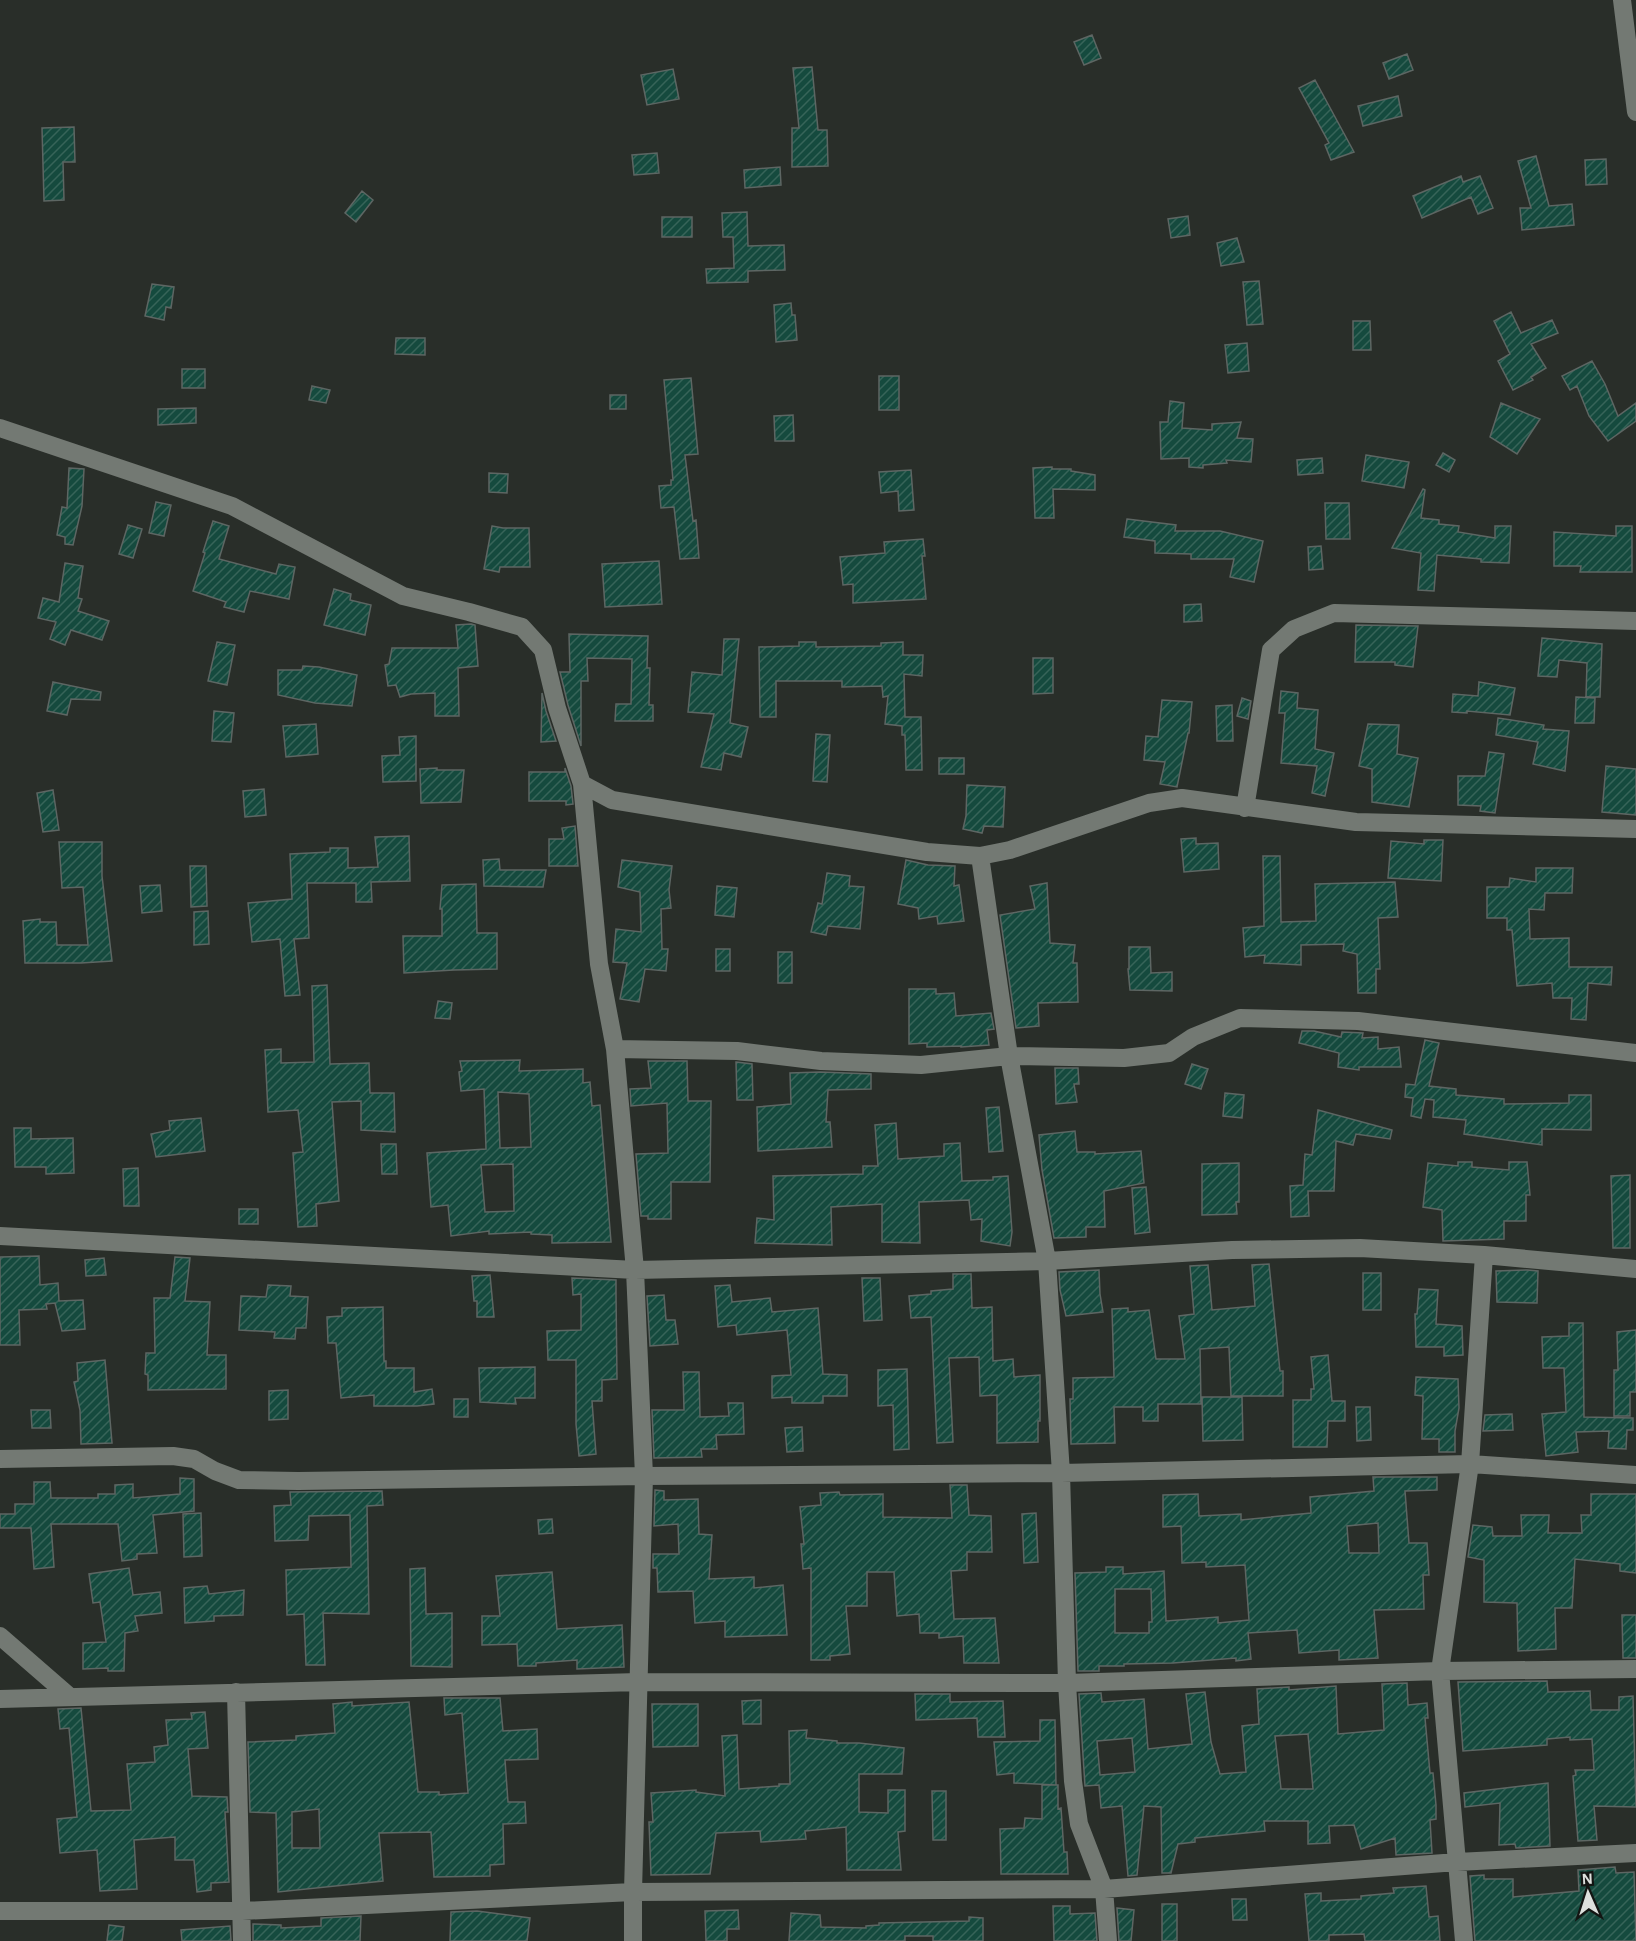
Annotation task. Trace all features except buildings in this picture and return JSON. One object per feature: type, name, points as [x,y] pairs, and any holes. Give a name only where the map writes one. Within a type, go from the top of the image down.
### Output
[{"type":"street","points":[[1622,0],[1636,112]]},
{"type":"street","points":[[0,428],[232,506],[403,596],[522,627],[543,650],[558,708],[582,784],[599,964],[615,1049],[635,1270],[644,1476],[633,1941]]},
{"type":"street","points":[[1245,807],[1270,650],[1294,629],[1334,613],[1636,621]]},
{"type":"street","points":[[582,784],[612,800],[927,852],[980,856],[1010,850],[1149,802],[1182,798],[1356,822],[1636,829]]},
{"type":"street","points":[[980,856],[1009,1056],[1047,1261],[1061,1473],[1067,1683],[1073,1781],[1079,1824],[1104,1889],[1108,1941]]},
{"type":"street","points":[[615,1049],[737,1051],[821,1061],[921,1065],[1009,1056],[1124,1058],[1169,1053],[1193,1036],[1240,1018],[1358,1021],[1636,1053]]},
{"type":"street","points":[[0,1236],[635,1270],[1047,1261],[1232,1250],[1349,1248],[1485,1255],[1636,1269]]},
{"type":"street","points":[[1464,1941],[1440,1671],[1470,1464],[1485,1255]]},
{"type":"street","points":[[0,1459],[173,1456],[194,1459],[214,1472],[239,1480],[298,1481],[1061,1473],[1470,1464],[1636,1475]]},
{"type":"street","points":[[0,1636],[69,1696]]},
{"type":"street","points":[[0,1699],[639,1682],[1067,1683],[1440,1671],[1636,1669]]},
{"type":"street","points":[[236,1692],[242,1941]]},
{"type":"street","points":[[0,1911],[242,1911],[633,1892],[1104,1889],[1457,1862],[1636,1853]]}]
